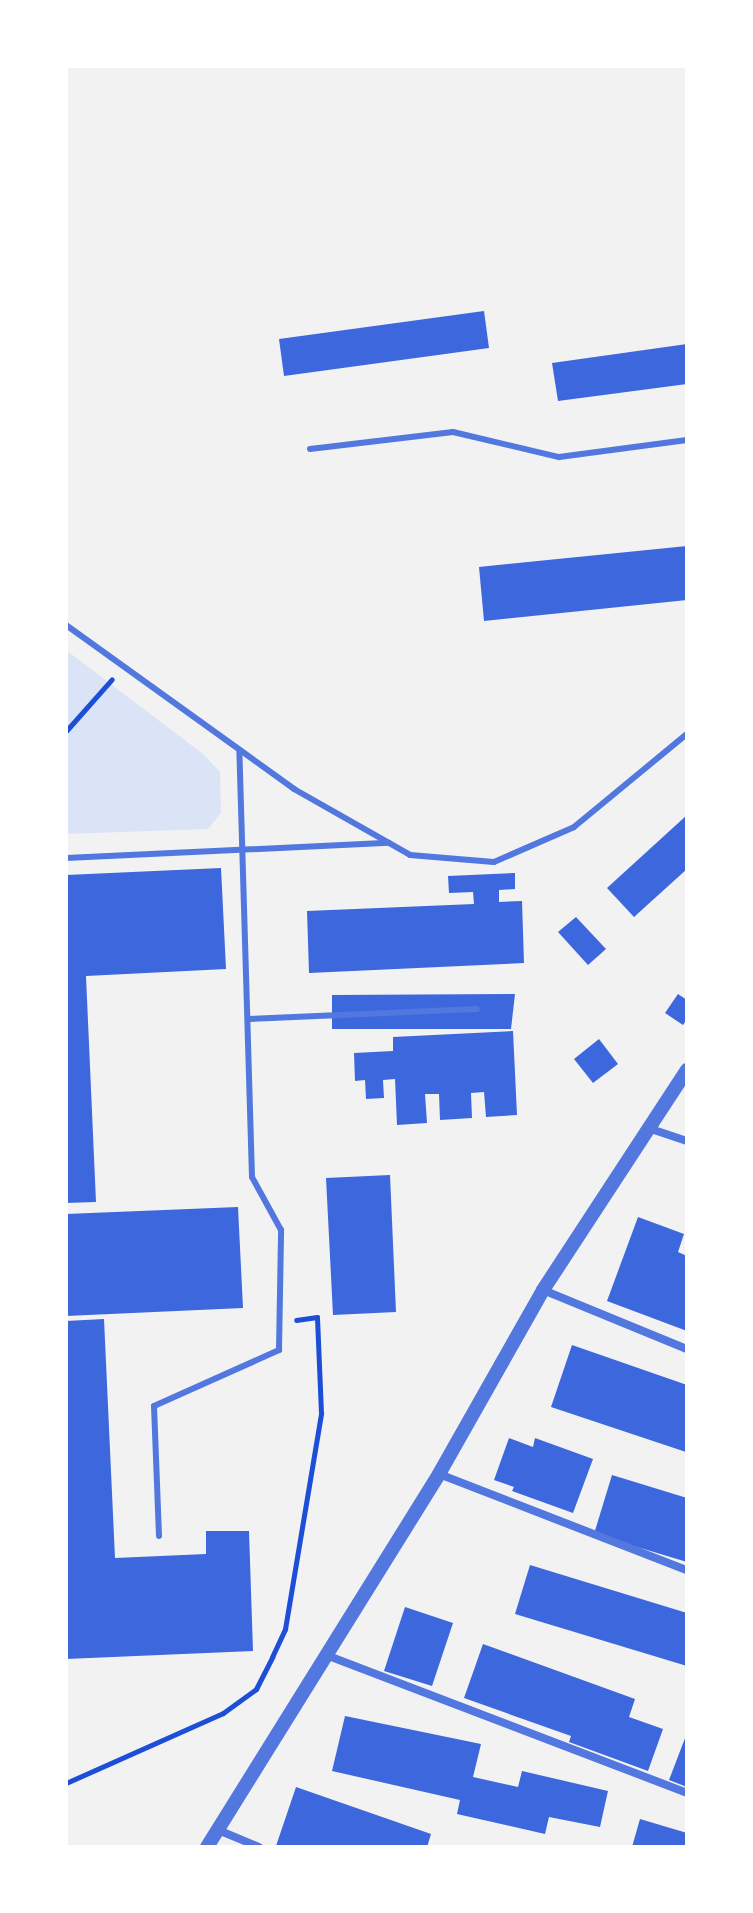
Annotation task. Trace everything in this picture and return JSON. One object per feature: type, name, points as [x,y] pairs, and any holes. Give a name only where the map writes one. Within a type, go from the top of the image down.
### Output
[{"type":"street","points":[[207,1847],[439,1474],[543,1290],[687,1070]]},
{"type":"street","points":[[648,1128],[687,1141]]},
{"type":"street","points":[[543,1290],[687,1349]]},
{"type":"street","points":[[439,1474],[687,1570]]},
{"type":"street","points":[[326,1655],[687,1793]]},
{"type":"street","points":[[218,1830],[259,1847]]},
{"type":"lane","points":[[310,449],[453,432],[559,457],[687,440]]},
{"type":"lane","points":[[66,625],[294,789],[410,855],[494,862],[574,827],[687,734]]},
{"type":"lane","points":[[159,1536],[154,1406],[279,1350],[281,1230],[252,1177],[245,850],[239,750]]},
{"type":"lane","points":[[66,858],[389,843]]},
{"type":"lane","points":[[249,1019],[477,1009]]},
{"type":"path","points":[[66,731],[124,667]]},
{"type":"path","points":[[66,1783],[223,1713],[256,1689],[279,1643],[285,1629],[321,1413],[317,1317],[279,1321]]},
{"type":"shaded area","points":[[66,650],[203,754],[220,772],[221,813],[208,829],[66,834]]},
{"type":"building","points":[[484,311],[489,348],[284,376],[279,339]]},
{"type":"building","points":[[687,344],[687,384],[558,401],[552,363]]},
{"type":"building","points":[[687,546],[687,600],[484,621],[479,567]]},
{"type":"building","points":[[687,815],[687,869],[634,917],[607,888]]},
{"type":"building","points":[[221,868],[226,969],[86,976],[96,1202],[66,1203],[66,875]]},
{"type":"building","points":[[515,873],[515,889],[499,890],[499,902],[522,901],[524,963],[309,973],[307,911],[474,904],[473,892],[449,893],[448,876]]},
{"type":"building","points":[[576,917],[606,949],[588,965],[558,932]]},
{"type":"building","points":[[515,994],[511,1029],[332,1029],[332,995]]},
{"type":"building","points":[[678,994],[687,1000],[687,1019],[683,1025],[665,1013]]},
{"type":"building","points":[[513,1031],[517,1115],[486,1117],[484,1092],[471,1093],[472,1118],[440,1120],[439,1094],[425,1094],[427,1123],[397,1125],[395,1079],[383,1080],[384,1098],[366,1099],[365,1080],[355,1081],[354,1053],[393,1051],[393,1037]]},
{"type":"building","points":[[599,1039],[618,1064],[593,1083],[574,1059]]},
{"type":"building","points":[[390,1175],[396,1312],[333,1315],[326,1178]]},
{"type":"building","points":[[238,1207],[243,1308],[66,1316],[66,1214]]},
{"type":"building","points":[[638,1217],[684,1234],[678,1252],[687,1256],[687,1331],[607,1301]]},
{"type":"building","points":[[104,1319],[115,1558],[206,1554],[206,1531],[249,1531],[253,1651],[66,1659],[66,1321]]},
{"type":"building","points":[[572,1345],[687,1385],[686,1452],[551,1407]]},
{"type":"building","points":[[509,1438],[533,1447],[535,1438],[593,1459],[573,1513],[512,1491],[514,1487],[494,1480]]},
{"type":"building","points":[[612,1475],[687,1498],[687,1562],[594,1534]]},
{"type":"building","points":[[530,1565],[687,1613],[687,1666],[515,1614]]},
{"type":"building","points":[[405,1607],[453,1623],[432,1686],[384,1671]]},
{"type":"building","points":[[483,1644],[635,1699],[629,1717],[663,1729],[648,1771],[569,1742],[571,1736],[464,1698]]},
{"type":"building","points":[[345,1716],[481,1744],[473,1777],[518,1787],[522,1771],[608,1791],[600,1827],[549,1817],[545,1834],[457,1814],[460,1800],[332,1771]]},
{"type":"building","points":[[687,1733],[687,1787],[669,1780]]},
{"type":"building","points":[[296,1787],[431,1834],[427,1847],[276,1846]]},
{"type":"building","points":[[640,1819],[687,1833],[687,1847],[632,1847]]}]
